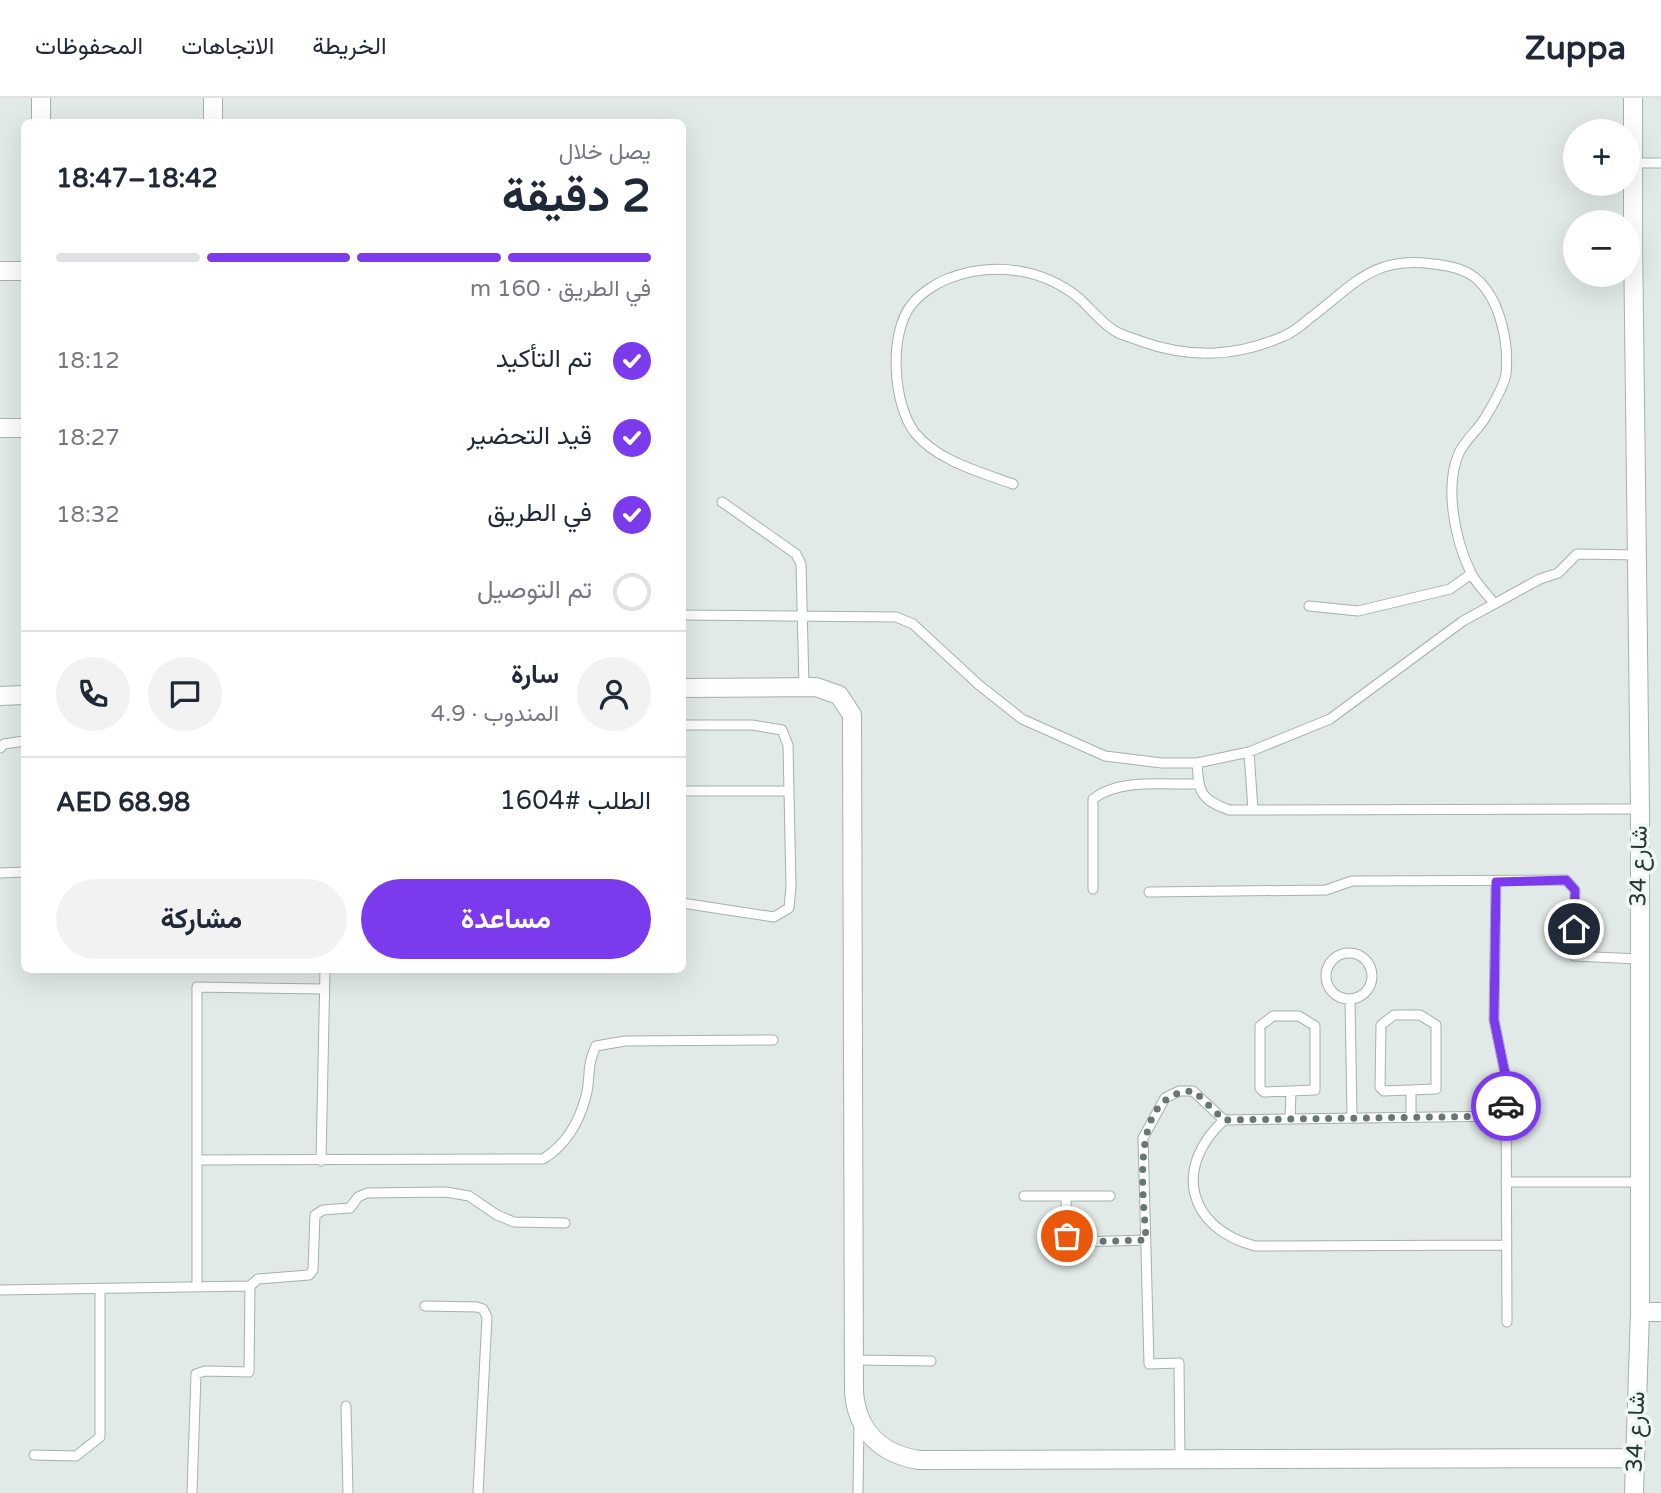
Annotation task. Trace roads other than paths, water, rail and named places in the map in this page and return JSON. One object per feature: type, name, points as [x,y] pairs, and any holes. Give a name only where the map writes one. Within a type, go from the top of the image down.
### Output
[{"type":"street","points":[[41,98],[41,119]]},
{"type":"street","points":[[213,98],[213,119]]},
{"type":"street","name":"شارع 34","points":[[1633,98],[1633,119]]},
{"type":"street","name":"شارع 34","points":[[1633,196],[1640,809],[1640,1312],[1634,1493]]},
{"type":"street","points":[[0,271],[21,271]]},
{"type":"street","points":[[0,428],[21,428]]},
{"type":"street","points":[[686,688],[816,687],[839,695],[852,715],[855,1408],[859,1422],[878,1444],[898,1455],[919,1460],[1635,1458]]},
{"type":"street","points":[[0,696],[21,695]]},
{"type":"street","points":[[1640,1312],[1661,1312]]},
{"type":"lane","points":[[1640,163],[1661,163]]},
{"type":"lane","points":[[1013,484],[940,454],[916,433],[903,412],[896,349],[900,327],[911,305],[944,280],[971,272],[1010,268],[1042,276],[1079,298],[1113,331],[1162,348],[1210,354],[1250,350],[1289,334],[1366,273],[1391,263],[1423,262],[1457,267],[1476,279],[1488,292],[1506,339],[1506,377],[1485,419],[1460,451],[1454,474],[1451,510],[1471,574],[1493,603]]},
{"type":"lane","points":[[722,502],[796,554],[803,577],[804,686]]},
{"type":"lane","points":[[686,615],[896,617],[913,624],[979,685],[1022,719],[1105,757],[1162,763],[1196,763],[1249,752],[1330,719],[1463,621],[1540,579],[1558,573],[1577,554],[1638,555]]},
{"type":"lane","points":[[1309,606],[1358,611],[1450,589],[1471,574]]},
{"type":"lane","points":[[686,725],[752,724],[782,730],[788,745],[789,908],[774,917],[686,904]]},
{"type":"lane","points":[[0,748],[4,744],[21,741]]},
{"type":"lane","points":[[1249,752],[1252,810]]},
{"type":"lane","points":[[1196,763],[1197,784],[1211,803],[1229,810],[1640,809]]},
{"type":"lane","points":[[1093,889],[1093,799],[1104,790],[1128,786],[1197,784]]},
{"type":"lane","points":[[686,791],[789,790]]},
{"type":"lane","points":[[0,873],[21,872]]},
{"type":"lane","points":[[1149,892],[1326,890],[1352,881],[1566,880],[1575,890],[1574,956],[1639,959]]},
{"type":"lane","points":[[1496,882],[1494,1020],[1506,1078],[1507,1322]]},
{"type":"lane","points":[[1348,952],[1362,956],[1371,968],[1372,982],[1363,994],[1350,999],[1336,995],[1327,984],[1326,969],[1334,957],[1348,952]]},
{"type":"lane","points":[[321,1161],[325,973]]},
{"type":"lane","points":[[197,1286],[198,987],[324,989]]},
{"type":"lane","points":[[1350,999],[1352,1117]]},
{"type":"lane","points":[[1394,1015],[1420,1015],[1436,1025],[1436,1089],[1411,1091],[1384,1091],[1380,1087],[1381,1025],[1394,1015]]},
{"type":"lane","points":[[1273,1016],[1299,1016],[1315,1026],[1315,1090],[1291,1092],[1264,1092],[1260,1088],[1260,1026],[1273,1016]]},
{"type":"lane","points":[[197,1160],[542,1159],[557,1150],[569,1138],[587,1095],[588,1063],[596,1046],[625,1041],[773,1040]]},
{"type":"lane","points":[[1180,1458],[1179,1363],[1149,1364],[1143,1138],[1165,1098],[1179,1091],[1194,1091],[1224,1120]]},
{"type":"lane","points":[[1411,1091],[1411,1117]]},
{"type":"lane","points":[[1290,1118],[1291,1092]]},
{"type":"lane","points":[[1506,1116],[1224,1120],[1206,1136],[1197,1154],[1192,1179],[1195,1198],[1205,1217],[1238,1241],[1255,1246],[1507,1245]]},
{"type":"lane","points":[[1506,1182],[1640,1182]]},
{"type":"lane","points":[[0,1290],[250,1286],[258,1279],[309,1275],[313,1270],[316,1214],[323,1210],[350,1208],[358,1197],[367,1193],[446,1192],[469,1196],[497,1215],[514,1222],[565,1223]]},
{"type":"lane","points":[[1024,1196],[1110,1196]]},
{"type":"lane","points":[[1066,1196],[1067,1236],[1077,1242],[1146,1240]]},
{"type":"lane","points":[[192,1493],[196,1374],[205,1371],[249,1372],[250,1286]]},
{"type":"lane","points":[[34,1455],[76,1456],[100,1437],[100,1289]]},
{"type":"lane","points":[[425,1306],[477,1307],[483,1309],[486,1317],[478,1493]]},
{"type":"lane","points":[[854,1360],[931,1361]]},
{"type":"lane","points":[[346,1406],[348,1493]]},
{"type":"lane","points":[[858,1493],[859,1422]]}]
